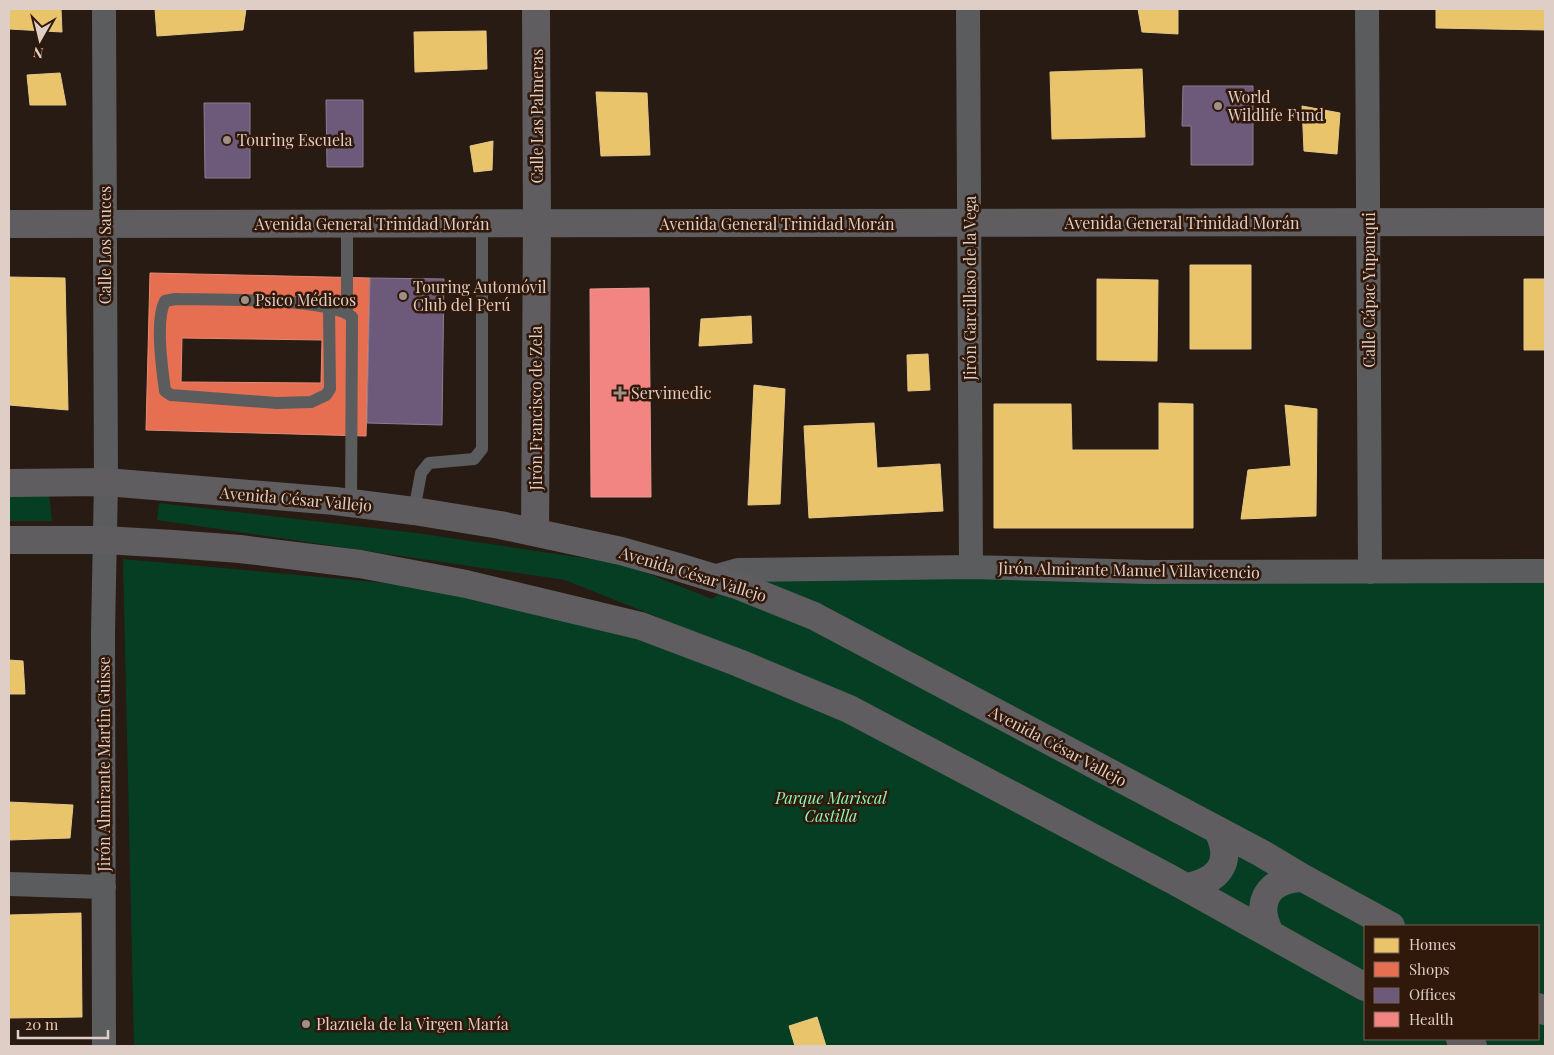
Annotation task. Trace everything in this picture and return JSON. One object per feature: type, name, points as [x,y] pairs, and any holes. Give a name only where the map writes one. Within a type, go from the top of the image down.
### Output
[{"type":"main road","name":"Calle Las Palmeras","points":[[536,9],[537,224]]},
{"type":"main road","name":"Avenida General Trinidad Morán","points":[[9,224],[1545,222]]},
{"type":"main road","name":"Jirón Francisco de Zela","points":[[535,532],[537,224]]},
{"type":"main road","name":"Avenida César Vallejo","points":[[9,483],[106,482],[414,511],[535,532],[621,551],[713,577],[814,616],[1261,853],[1389,925]]},
{"type":"main road","points":[[9,540],[104,540],[240,549],[360,564],[466,584],[641,626],[738,663],[849,709],[1270,933],[1364,986]]},
{"type":"main road","points":[[1186,888],[1212,879],[1221,868],[1225,856],[1224,842],[1218,831]]},
{"type":"main road","points":[[1270,933],[1264,920],[1262,907],[1267,894],[1276,884],[1289,878],[1303,878]]},
{"type":"main road","points":[[1462,1040],[1474,1046]]},
{"type":"street","name":"Calle Los Sauces","points":[[104,9],[106,482]]},
{"type":"street","name":"Jirón Garcillaso de la Vega","points":[[968,9],[971,567]]},
{"type":"street","name":"Calle Cápac Yupanqui","points":[[1368,9],[1370,572]]},
{"type":"street","name":"Jirón Almirante Martin Guisse","points":[[104,1046],[104,540],[106,482]]},
{"type":"street","name":"Jirón Almirante Manuel Villavicencio","points":[[713,577],[738,570],[971,567],[1147,572],[1545,571]]},
{"type":"street","points":[[9,884],[104,887]]},
{"type":"lane","points":[[414,511],[421,473],[429,463],[474,459],[482,448],[482,223]]},
{"type":"lane","points":[[347,224],[347,313]]},
{"type":"lane","points":[[329,309],[330,389],[326,395],[320,398],[311,402],[277,403],[193,398],[171,395],[164,391],[161,362],[160,309],[165,301],[176,299],[252,300],[329,309],[347,313],[352,317],[351,504]]},
{"type":"green space","points":[[9,493],[49,493],[52,521],[9,521]]},
{"type":"green space","name":"Parque Mariscal Castilla","points":[[159,503],[416,533],[624,564],[712,599],[759,566],[1545,577],[1545,1046],[134,1046],[123,559],[453,589],[675,624],[565,580],[157,520]]},
{"type":"building: Homes","points":[[9,9],[61,9],[62,32],[9,29]]},
{"type":"building: Homes","points":[[155,9],[246,9],[243,30],[157,36]]},
{"type":"building: Homes","points":[[1138,9],[1178,9],[1178,34],[1142,32]]},
{"type":"building: Homes","points":[[1436,9],[1545,9],[1545,30],[1436,28]]},
{"type":"building: Homes","points":[[486,31],[487,69],[415,72],[414,32]]},
{"type":"building: Homes","points":[[1142,69],[1145,137],[1052,139],[1050,72]]},
{"type":"building: Homes","points":[[60,73],[66,105],[30,105],[27,75]]},
{"type":"building: Homes","points":[[596,92],[647,93],[650,155],[601,156]]},
{"type":"building: Homes","points":[[1302,106],[1340,113],[1337,154],[1304,151]]},
{"type":"building: Homes","points":[[493,141],[492,170],[474,172],[470,146]]},
{"type":"building: Homes","points":[[1190,265],[1251,265],[1251,349],[1190,349]]},
{"type":"building: Homes","points":[[9,277],[65,278],[68,410],[9,405]]},
{"type":"building: Homes","points":[[1097,279],[1158,280],[1157,361],[1097,360]]},
{"type":"building: Homes","points":[[1524,279],[1545,279],[1545,350],[1524,350]]},
{"type":"building: Homes","points":[[751,316],[752,343],[699,346],[701,319]]},
{"type":"building: Homes","points":[[928,354],[930,390],[908,391],[907,355]]},
{"type":"building: Homes","points":[[754,385],[785,389],[780,504],[748,505]]},
{"type":"building: Homes","points":[[1159,403],[1193,404],[1193,528],[994,528],[994,404],[1071,404],[1072,450],[1159,450]]},
{"type":"building: Homes","points":[[1285,405],[1317,409],[1316,516],[1241,519],[1248,470],[1291,466]]},
{"type":"building: Homes","points":[[874,423],[877,468],[940,464],[943,511],[809,518],[804,426]]},
{"type":"building: Homes","points":[[9,660],[23,661],[25,694],[9,694]]},
{"type":"building: Homes","points":[[9,802],[73,805],[70,838],[9,840]]},
{"type":"building: Homes","points":[[81,913],[82,1017],[9,1018],[9,915]]},
{"type":"building: Homes","points":[[817,1017],[826,1046],[795,1046],[789,1026]]},
{"type":"building: Shops","points":[[150,273],[370,278],[366,436],[146,430]],"holes":[[[182,338],[322,340],[321,383],[181,382]]]},
{"type":"building: Offices","name":"World Wildlife Fund","points":[[1183,86],[1253,86],[1253,165],[1191,165],[1191,126],[1182,126]]},
{"type":"building: Offices","points":[[326,100],[363,100],[363,167],[327,167]]},
{"type":"building: Offices","name":"Touring Escuela","points":[[204,103],[250,103],[250,178],[205,178]]},
{"type":"building: Offices","points":[[370,278],[444,279],[442,425],[367,423]]},
{"type":"building: Health","name":"Servimedic","points":[[649,288],[651,497],[591,497],[590,289]]},
{"type":"place","name":"World Wildlife Fund","points":[[1218,106]]},
{"type":"place","name":"Touring Escuela","points":[[227,140]]},
{"type":"place","name":"Touring Automóvil Club del Perú","points":[[403,296]]},
{"type":"place","name":"Psico Médicos","points":[[245,300]]},
{"type":"place","name":"Servimedic","points":[[620,393]]},
{"type":"place","name":"Plazuela de la Virgen María","points":[[306,1024]]}]
